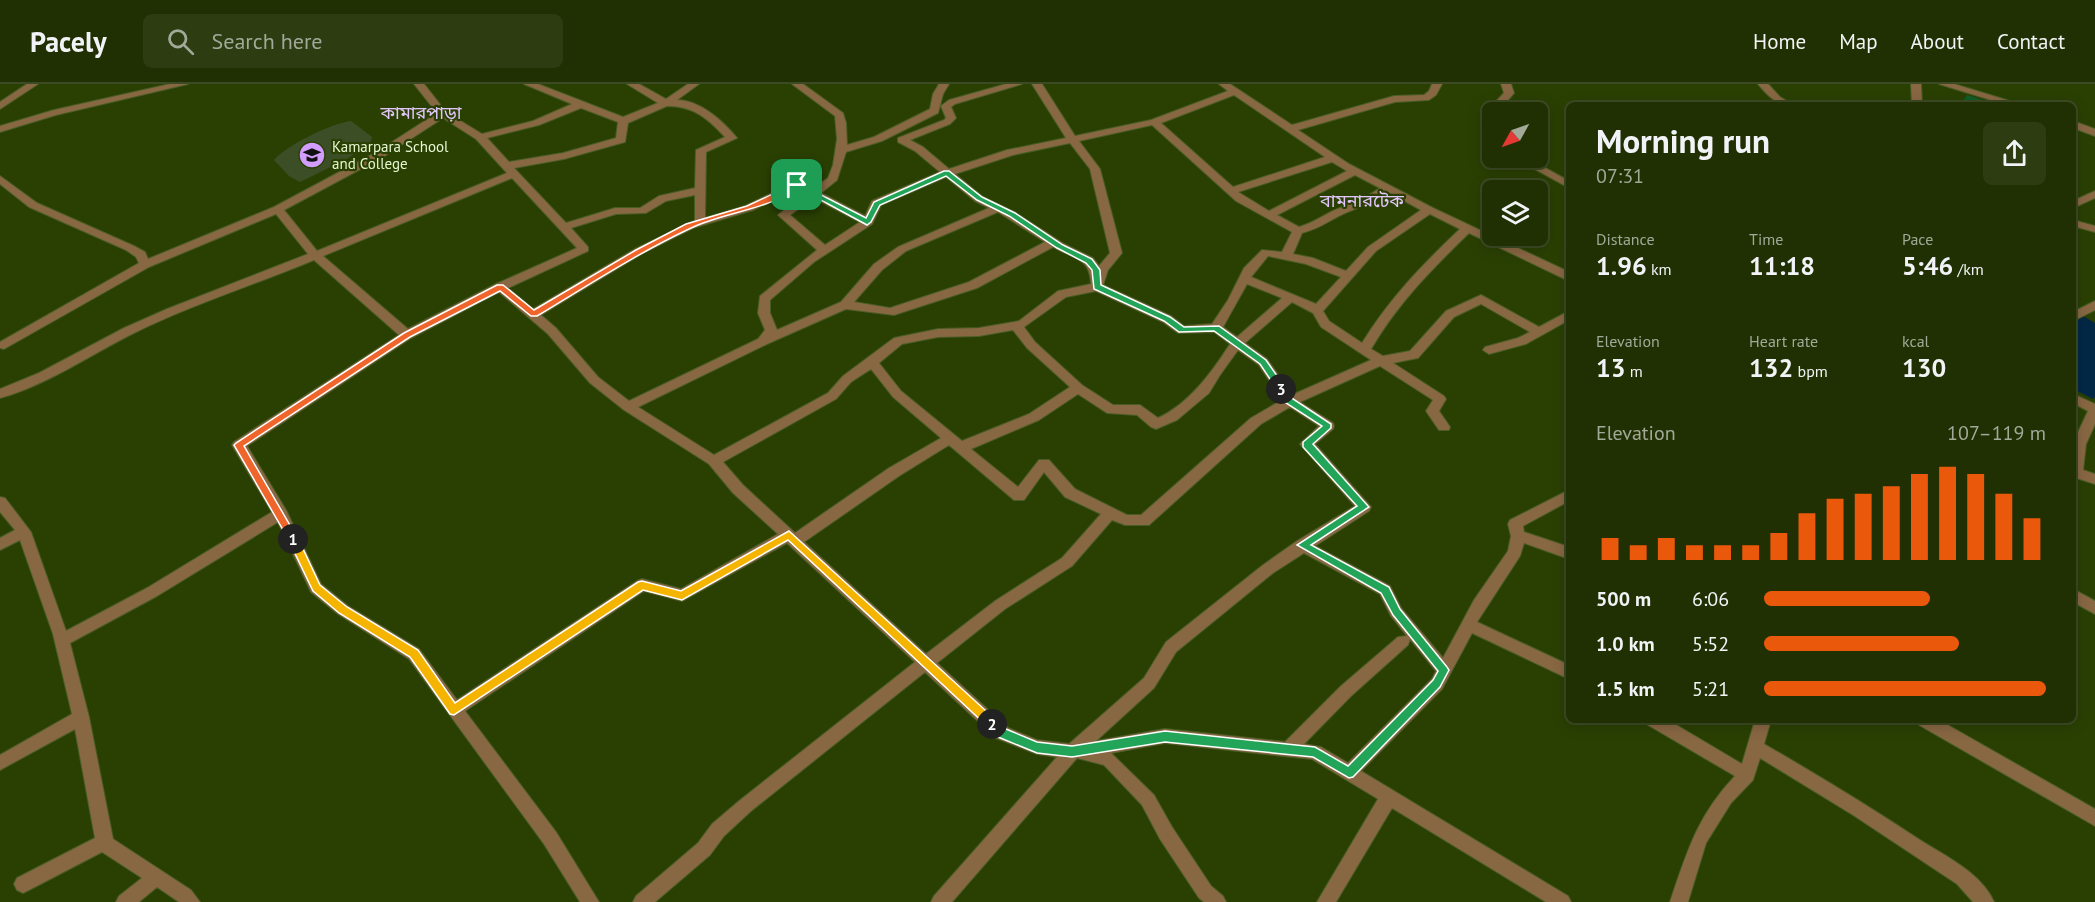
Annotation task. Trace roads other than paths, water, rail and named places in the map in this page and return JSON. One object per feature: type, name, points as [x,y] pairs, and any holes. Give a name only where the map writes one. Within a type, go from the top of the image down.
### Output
[{"type":"street","points":[[0,106],[33,84]]},
{"type":"street","points":[[0,129],[36,117],[180,84]]},
{"type":"street","points":[[419,84],[443,114],[480,137],[584,249],[500,287],[407,335],[239,445],[281,514],[316,588],[343,610],[414,654],[550,838],[590,902]]},
{"type":"street","points":[[530,84],[623,122],[666,103],[694,84]]},
{"type":"street","points":[[632,84],[666,103],[684,103],[711,117],[732,138],[701,150],[700,222]]},
{"type":"street","points":[[797,84],[840,115],[842,124],[840,150],[836,172],[832,180],[783,215],[824,250]]},
{"type":"street","points":[[840,150],[878,139],[935,111],[938,94],[944,84]]},
{"type":"street","points":[[1017,84],[952,102],[946,106],[951,118],[947,122],[903,138],[980,199],[1089,261],[1096,270],[1097,287]]},
{"type":"street","points":[[1037,84],[1072,140],[1095,169],[1116,253],[1103,269],[1097,287]]},
{"type":"street","points":[[1224,84],[1355,171],[1429,210],[1566,276]]},
{"type":"street","points":[[1290,129],[1394,99],[1426,99],[1433,93],[1437,84]]},
{"type":"street","points":[[1502,102],[1509,93],[1506,84]]},
{"type":"street","points":[[1763,84],[1784,102]]},
{"type":"street","points":[[1916,84],[1917,102]]},
{"type":"street","points":[[1944,84],[2007,102]]},
{"type":"street","points":[[762,342],[771,331],[764,313],[764,299],[824,250],[867,222],[876,203],[947,173],[1011,152],[1154,122],[1234,92]]},
{"type":"street","points":[[480,137],[536,123],[581,104]]},
{"type":"street","points":[[1,346],[145,264],[278,209],[379,155],[443,114]]},
{"type":"street","points":[[0,394],[43,376],[128,331],[171,312],[315,255],[510,170],[621,140],[623,122]]},
{"type":"street","points":[[1154,122],[1240,199],[1298,231],[1316,226],[1337,213],[1367,202],[1386,188]]},
{"type":"street","points":[[2076,125],[2095,133]]},
{"type":"street","points":[[1231,191],[1333,158]]},
{"type":"street","points":[[1538,168],[1566,183]]},
{"type":"street","points":[[1269,215],[1355,171]]},
{"type":"street","points":[[0,179],[33,205],[130,248],[141,255],[145,264]]},
{"type":"street","points":[[534,314],[639,251],[689,225],[749,208],[797,185],[867,222]]},
{"type":"street","points":[[563,227],[615,211],[642,210],[663,198],[702,190]]},
{"type":"street","points":[[2076,204],[2095,194]]},
{"type":"street","points":[[628,407],[762,342],[845,306],[878,267],[902,249],[999,208]]},
{"type":"street","points":[[278,209],[315,255],[407,335]]},
{"type":"street","points":[[1317,310],[1372,249],[1429,210]]},
{"type":"street","points":[[2076,224],[2095,229]]},
{"type":"street","points":[[1364,350],[1386,314],[1430,264],[1468,228]]},
{"type":"street","points":[[1287,254],[1298,231]]},
{"type":"street","points":[[845,306],[890,312],[973,285],[1053,242]]},
{"type":"street","points":[[1216,328],[1234,300],[1248,271],[1266,252],[1309,261],[1347,275]]},
{"type":"street","points":[[1244,279],[1291,297],[1317,310],[1325,324],[1440,399],[1432,411],[1444,427]]},
{"type":"street","points":[[500,287],[552,331],[594,380],[628,407],[714,460],[738,489],[1002,733],[1037,747],[1108,759],[1148,800],[1166,833],[1205,892],[1217,902]]},
{"type":"street","points":[[714,460],[832,396],[847,379],[898,341],[938,333],[979,332],[1022,324],[1062,294],[1097,287],[1167,319],[1182,330],[1216,328],[1263,362],[1290,401],[1328,426],[1307,444],[1364,507],[1268,569],[1171,647],[1149,683],[1072,752],[940,902]]},
{"type":"street","points":[[1016,325],[1031,345],[1078,388],[1111,410],[1140,410],[1156,424],[1172,417],[1205,390],[1215,372],[1237,343],[1291,297]]},
{"type":"street","points":[[872,362],[897,394],[1019,496],[1044,463],[1070,493],[1125,520],[1144,521],[1256,421],[1290,401],[1381,361],[1414,355],[1450,314],[1480,299],[1539,332]]},
{"type":"street","points":[[2076,315],[2095,305]]},
{"type":"street","points":[[1489,350],[1522,341],[1566,317]]},
{"type":"street","points":[[454,710],[642,585],[682,595],[792,538],[894,472],[956,443],[1034,417],[1078,388]]},
{"type":"street","points":[[2076,400],[2095,410],[2079,444],[2076,465]]},
{"type":"street","points":[[2076,472],[2095,479]]},
{"type":"street","points":[[1349,773],[1437,684],[1479,604],[1515,552],[1518,536],[1515,524],[1566,497]]},
{"type":"street","points":[[0,502],[24,532],[62,640],[81,717],[104,842],[190,902]]},
{"type":"street","points":[[642,902],[704,849],[718,830],[745,806],[1000,605],[1067,562],[1110,513]]},
{"type":"street","points":[[62,640],[152,592],[281,514]]},
{"type":"street","points":[[0,544],[24,532]]},
{"type":"street","points":[[1518,536],[1566,552]]},
{"type":"street","points":[[1302,545],[1385,590],[1396,612],[1444,670]]},
{"type":"street","points":[[2076,597],[2095,608]]},
{"type":"street","points":[[1468,624],[1566,671]]},
{"type":"street","points":[[1288,749],[1346,691],[1403,641]]},
{"type":"street","points":[[0,763],[81,717]]},
{"type":"street","points":[[1659,723],[1747,775]]},
{"type":"street","points":[[1679,902],[1699,840],[1725,798],[1747,775],[1762,723]]},
{"type":"street","points":[[1930,723],[2095,818]]},
{"type":"street","points":[[1072,752],[1165,736],[1315,752],[1562,902]]},
{"type":"street","points":[[1755,747],[1859,809],[1963,878],[1985,902]]},
{"type":"street","points":[[1326,902],[1389,797]]},
{"type":"street","points":[[23,884],[104,842]]},
{"type":"street","points":[[125,902],[156,877]]},
{"type":"water","points":[[2083,316],[2095,323],[2095,397],[2093,399],[2076,390],[2076,319]]},
{"type":"place","name":"Kamarpara School and College","points":[[312,155]]},
{"type":"district","name":"কামারপাড়া","points":[[421,112]]},
{"type":"district","name":"বামনারটেক","points":[[1362,200]]}]
